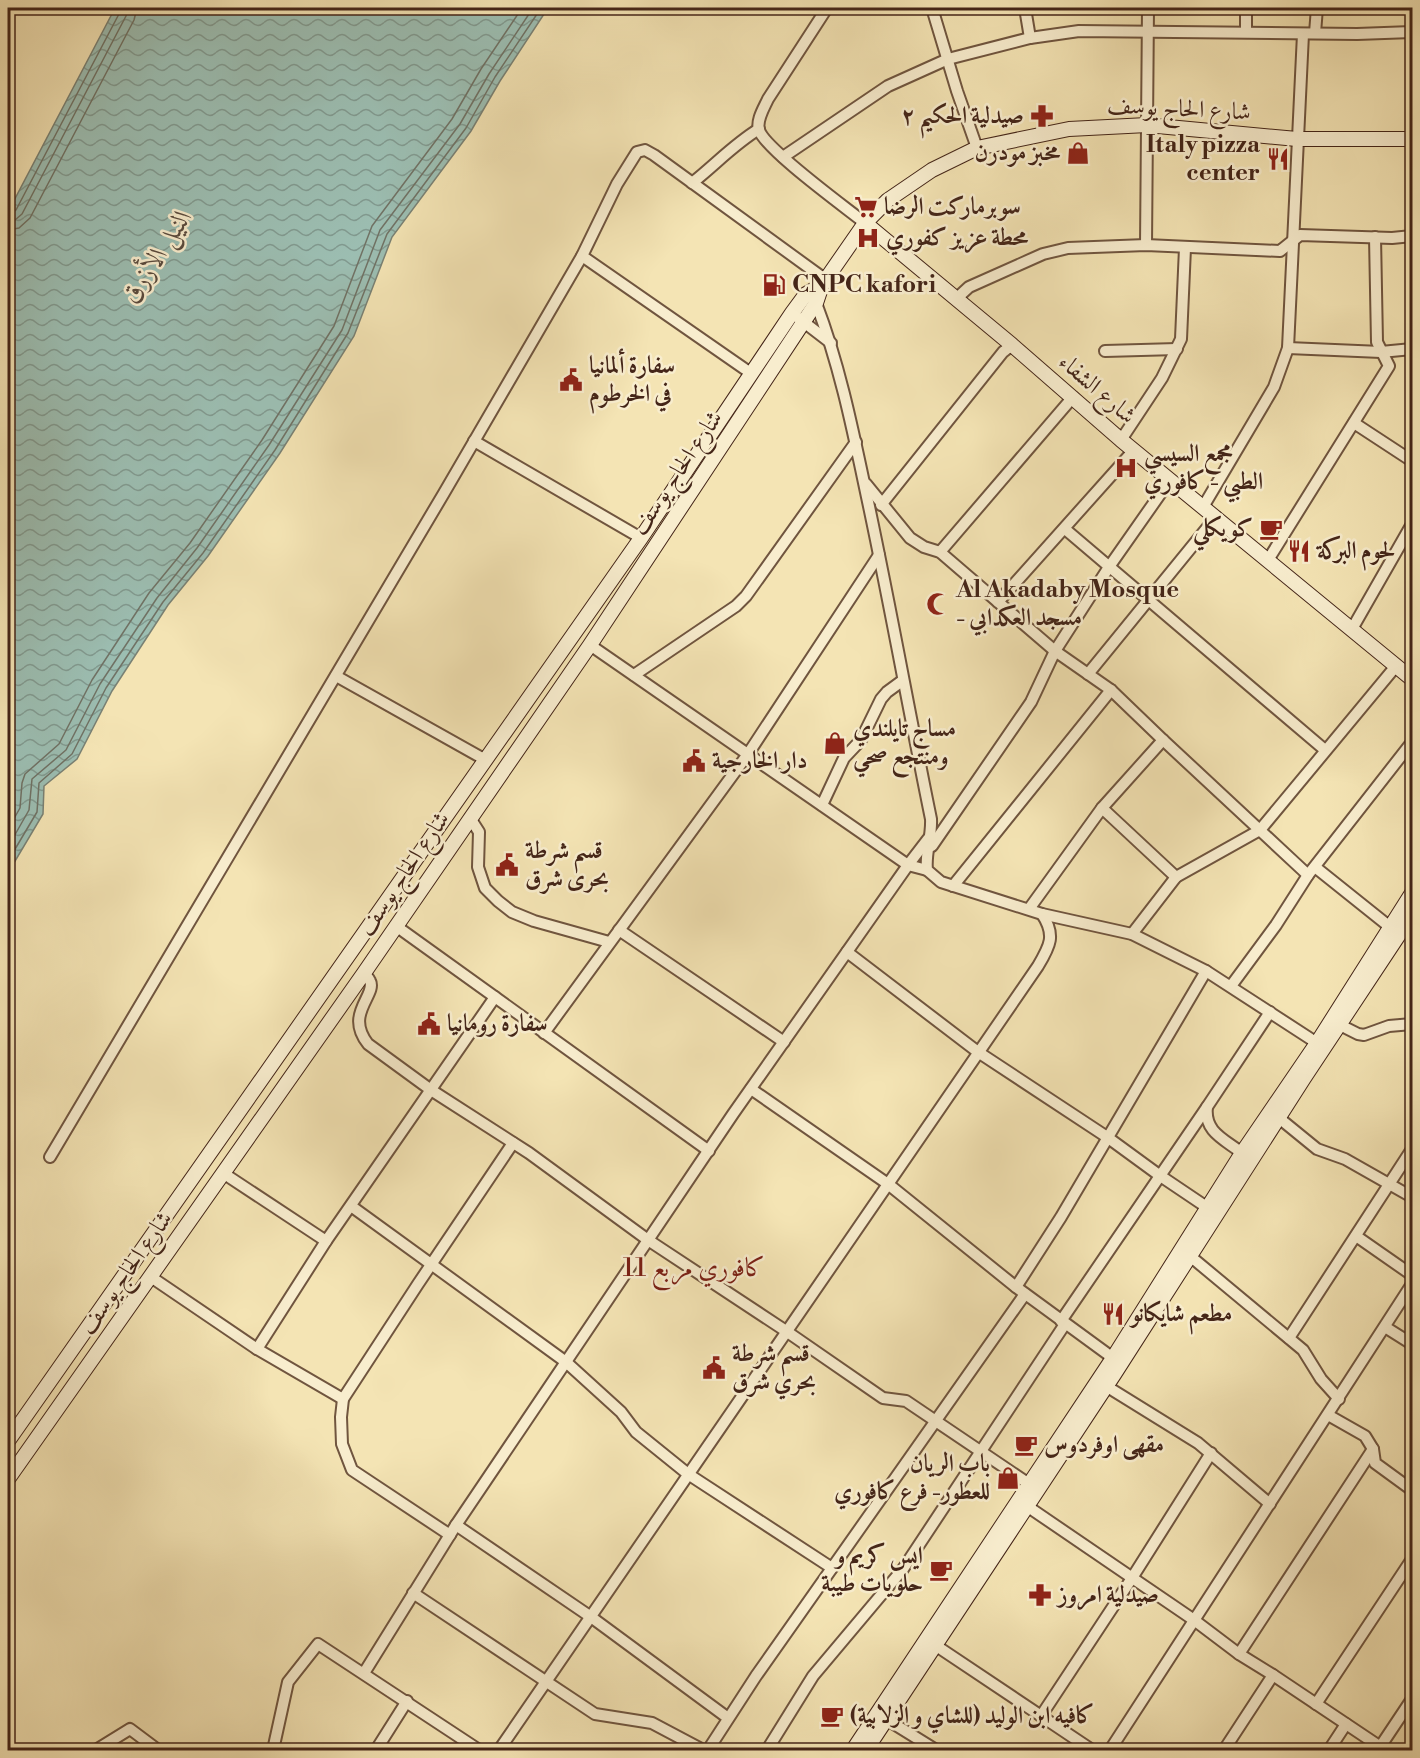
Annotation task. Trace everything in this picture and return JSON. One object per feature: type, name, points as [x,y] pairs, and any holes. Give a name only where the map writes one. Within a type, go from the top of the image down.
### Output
[{"type":"main road","name":"شارع الحاج يوسف","points":[[8,1441],[641,537],[792,313],[811,298],[824,283],[865,223],[888,201],[916,180],[977,148],[1069,129],[1147,125],[1297,140],[1413,139]]},
{"type":"main road","name":"شارع الشفاء","points":[[865,223],[1012,345],[1121,440],[1413,679]]},
{"type":"main road","name":"شارع الحاج يوسف","points":[[8,1479],[364,973],[590,645],[804,321],[811,298]]},
{"type":"main road","points":[[452,806],[470,818]]},
{"type":"main road","points":[[859,1749],[886,1719],[935,1645],[1023,1504],[1029,1484],[1413,893]]},
{"type":"main road","points":[[859,1749],[1023,1504],[1106,1386],[1413,915]]},
{"type":"main road","points":[[8,1446],[23,1457]]},
{"type":"street","points":[[827,8],[768,99],[760,115],[759,129],[764,139],[783,157],[865,223]]},
{"type":"street","points":[[932,8],[977,148]]},
{"type":"street","points":[[1025,8],[1030,38]]},
{"type":"street","points":[[1146,245],[1148,8]]},
{"type":"street","points":[[1246,8],[1246,32]]},
{"type":"street","points":[[1315,33],[1317,8]]},
{"type":"street","points":[[783,157],[888,86],[948,59],[1030,38],[1079,31],[1303,34],[1413,32]]},
{"type":"street","points":[[1203,507],[1274,387],[1288,348],[1291,242],[1303,34]]},
{"type":"street","points":[[692,183],[737,144],[759,129]]},
{"type":"street","points":[[50,1157],[474,441],[582,256],[617,184],[637,152],[645,150],[824,283]]},
{"type":"street","points":[[956,299],[969,286],[1043,254],[1068,248],[1146,245],[1280,251],[1300,235],[1413,236]]},
{"type":"street","points":[[1268,560],[1389,366],[1377,342],[1375,237]]},
{"type":"street","points":[[1121,440],[1162,378],[1181,339],[1185,248]]},
{"type":"street","points":[[582,256],[715,351],[752,374]]},
{"type":"street","points":[[811,298],[831,343],[856,442],[879,555],[931,819],[932,834],[927,853],[927,870]]},
{"type":"street","points":[[792,313],[831,343]]},
{"type":"street","points":[[881,505],[1003,352],[1012,345]]},
{"type":"street","points":[[1288,348],[1381,351],[1413,349]]},
{"type":"street","points":[[1105,351],[1177,350]]},
{"type":"street","points":[[940,552],[1073,397]]},
{"type":"street","points":[[1354,423],[1413,461]]},
{"type":"street","points":[[474,441],[641,537]]},
{"type":"street","points":[[634,675],[746,597],[856,442]]},
{"type":"street","points":[[998,602],[1134,450]]},
{"type":"street","points":[[927,853],[1030,702],[1055,651],[1109,567],[1170,480]]},
{"type":"street","points":[[864,482],[910,538],[924,547],[940,552],[1055,651],[1111,690],[1260,830],[1390,927],[1405,928]]},
{"type":"street","points":[[1088,674],[1216,518]]},
{"type":"street","points":[[1352,629],[1413,524]]},
{"type":"street","points":[[1065,529],[1325,750]]},
{"type":"street","points":[[544,1033],[748,754],[879,555]]},
{"type":"street","points":[[590,645],[908,865],[927,870],[933,877],[953,886],[1042,914],[1132,934],[1206,970],[1317,1042]]},
{"type":"street","points":[[1132,934],[1176,877],[1260,830],[1396,666]]},
{"type":"street","points":[[336,676],[484,759]]},
{"type":"street","points":[[822,805],[844,758],[861,740],[881,699],[902,681]]},
{"type":"street","points":[[953,886],[1111,690]]},
{"type":"street","points":[[1029,909],[1102,808],[1163,740]]},
{"type":"street","points":[[1231,986],[1276,926],[1312,871],[1413,742]]},
{"type":"street","points":[[1102,808],[1176,877]]},
{"type":"street","points":[[470,818],[479,832],[478,867],[485,888],[498,901],[512,912],[534,921],[609,942]]},
{"type":"street","points":[[364,1674],[456,1525],[648,1240],[751,1089],[932,834]]},
{"type":"street","points":[[499,1750],[1047,950],[1051,936],[1050,926],[1042,914]]},
{"type":"street","points":[[396,927],[709,1151]]},
{"type":"street","points":[[619,930],[784,1042]]},
{"type":"street","points":[[847,952],[978,1052],[1107,1137],[1208,1208]]},
{"type":"street","points":[[708,1750],[935,1421],[1020,1291],[1107,1137],[1206,970]]},
{"type":"street","points":[[364,973],[371,982],[371,987],[363,1005],[358,1026],[368,1044],[431,1090],[529,1153],[648,1240],[883,1398],[906,1401],[1029,1484]]},
{"type":"street","points":[[257,1349],[326,1241],[495,997]]},
{"type":"street","points":[[770,1750],[813,1676],[903,1569],[1159,1175],[1270,1012]]},
{"type":"street","points":[[1340,1025],[1364,1035],[1389,1026],[1413,1024]]},
{"type":"street","points":[[751,1089],[888,1184],[1020,1291],[1113,1358]]},
{"type":"street","points":[[1207,1107],[1206,1120],[1210,1128],[1242,1153]]},
{"type":"street","points":[[1279,1118],[1317,1149],[1345,1159],[1413,1197]]},
{"type":"street","points":[[450,1535],[352,1470],[342,1444],[343,1399],[513,1143]]},
{"type":"street","points":[[1289,1338],[1413,1149]]},
{"type":"street","points":[[223,1173],[326,1241]]},
{"type":"street","points":[[351,1206],[566,1362],[621,1412],[636,1432],[688,1474],[832,1568]]},
{"type":"street","points":[[1356,1236],[1413,1275]]},
{"type":"street","points":[[1190,1256],[1303,1350],[1322,1379],[1340,1399]]},
{"type":"street","points":[[151,1277],[257,1349],[343,1399]]},
{"type":"street","points":[[1110,1750],[1413,1284]]},
{"type":"street","points":[[1384,1327],[1413,1344]]},
{"type":"street","points":[[1106,1386],[1198,1443],[1270,1504]]},
{"type":"street","points":[[1328,1414],[1365,1436],[1373,1449],[1373,1460],[1377,1466],[1413,1490]]},
{"type":"street","points":[[1239,1654],[1373,1449]]},
{"type":"street","points":[[1041,1716],[1211,1453]]},
{"type":"street","points":[[1023,1504],[1194,1620],[1239,1654],[1382,1749],[1413,1699]]},
{"type":"street","points":[[456,1525],[591,1617],[728,1718]]},
{"type":"street","points":[[1316,1704],[1409,1572],[1413,1559]]},
{"type":"street","points":[[413,1593],[595,1714],[652,1723],[703,1750]]},
{"type":"street","points":[[273,1750],[288,1682],[318,1644],[480,1750]]},
{"type":"street","points":[[935,1645],[1092,1750]]},
{"type":"street","points":[[1224,1750],[1273,1675]]},
{"type":"street","points":[[376,1750],[407,1701]]},
{"type":"street","points":[[886,1719],[936,1750]]},
{"type":"street","points":[[1329,1750],[1346,1724]]},
{"type":"street","points":[[96,1750],[130,1729],[158,1750]]},
{"type":"water","name":"النيل الأزرق","points":[[118,8],[548,8],[500,81],[471,131],[392,237],[354,336],[280,453],[208,556],[168,605],[112,691],[77,759],[44,786],[43,814],[8,873],[8,212],[114,10]]},
{"type":"place","name":"صيدلية الحكيم ٢","points":[[1042,116]]},
{"type":"place","name":"مخبز مودرن","points":[[1078,153]]},
{"type":"place","name":"Italy pizza center","points":[[1278,159]]},
{"type":"place","name":"سوبرماركت الرضا","points":[[866,207]]},
{"type":"place","name":"محطة عزيز كفوري","points":[[868,238]]},
{"type":"place","name":"CNPC kafori","points":[[774,285]]},
{"type":"place","name":"سفارة ألمانيا في الخرطوم","points":[[571,380]]},
{"type":"place","name":"مجمع السيسي الطبي - كافوري","points":[[1126,468]]},
{"type":"place","name":"كويكلي","points":[[1271,529]]},
{"type":"place","name":"لحوم البركة","points":[[1299,551]]},
{"type":"place","name":"Al Akadaby Mosque - مسجد العكدابي","points":[[938,604]]},
{"type":"place","name":"مساج تايلندي ومنتجع صحي","points":[[835,743]]},
{"type":"place","name":"دار الخارجية","points":[[694,761]]},
{"type":"place","name":"قسم شرطة بحرى شرق","points":[[507,865]]},
{"type":"place","name":"سفارة رومانيا","points":[[429,1024]]},
{"type":"place","name":"مطعم شايكانو","points":[[1113,1314]]},
{"type":"place","name":"قسم شرطة بحري شرق","points":[[714,1368]]},
{"type":"place","name":"مقهى اوفردوس","points":[[1026,1445]]},
{"type":"place","name":"باب الريان للعطور- فرع كافوري","points":[[1008,1478]]},
{"type":"place","name":"ايس كريم و حلويات طيبة","points":[[941,1570]]},
{"type":"place","name":"صيدلية امروز","points":[[1040,1595]]},
{"type":"place","name":"كافيه ابن الوليد (للشاي و الزلابية)","points":[[832,1716]]},
{"type":"district","name":"كافوري مربع 11","points":[[694,1268]]}]
